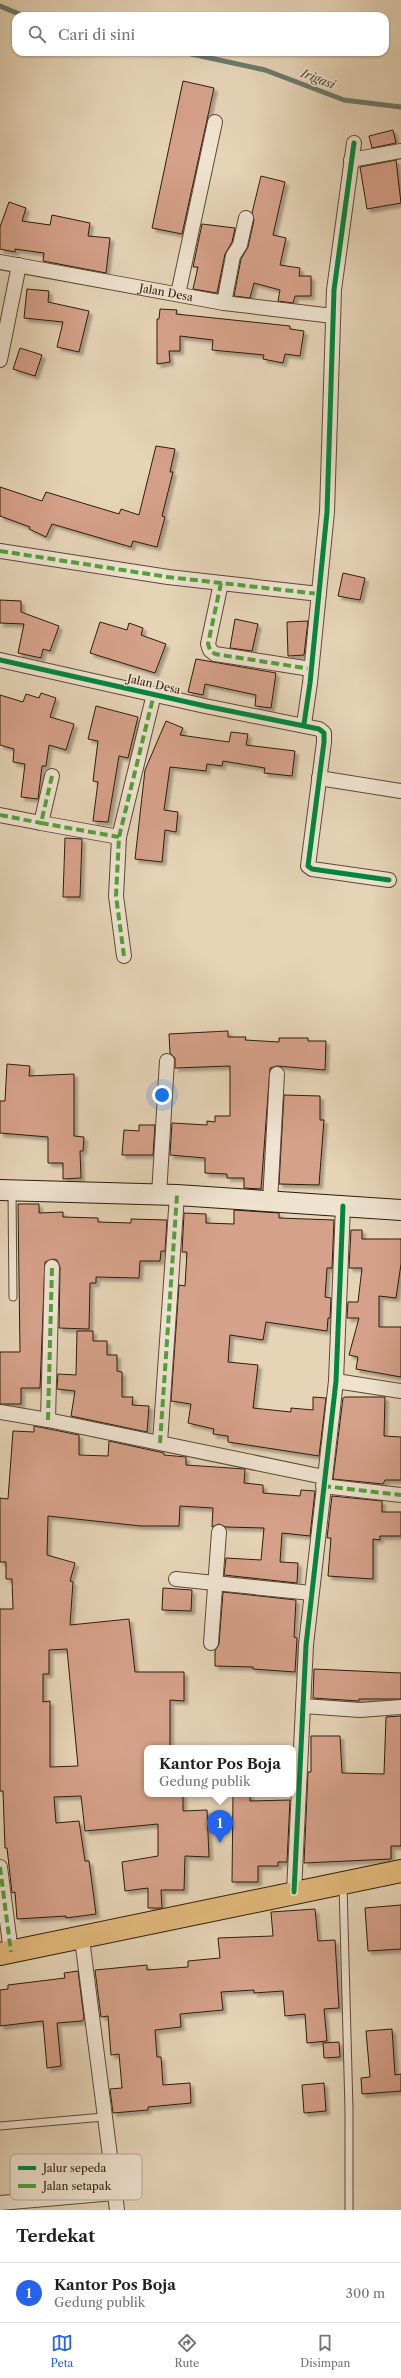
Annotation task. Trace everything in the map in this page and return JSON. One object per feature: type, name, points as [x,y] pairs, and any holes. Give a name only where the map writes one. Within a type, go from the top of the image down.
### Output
[{"type":"main road","points":[[5,1953],[401,1871]]},
{"type":"street","points":[[178,294],[215,122]]},
{"type":"street","points":[[304,724],[312,669],[327,512],[334,290],[354,143]]},
{"type":"street","points":[[351,160],[401,151]]},
{"type":"street","points":[[224,303],[233,256],[240,246],[246,218]]},
{"type":"street","name":"Jalan Desa","points":[[0,262],[224,303],[333,316]]},
{"type":"street","points":[[0,360],[19,265]]},
{"type":"street","points":[[0,551],[168,577],[319,594]]},
{"type":"street","points":[[221,583],[208,644],[210,650],[216,654],[312,669]]},
{"type":"street","name":"Jalan Desa","points":[[0,660],[154,694],[304,724],[324,733],[319,778]]},
{"type":"street","points":[[124,956],[116,896],[119,837],[154,694]]},
{"type":"street","points":[[42,823],[52,776]]},
{"type":"street","points":[[389,880],[312,869],[308,866],[307,862],[319,778],[401,791]]},
{"type":"street","points":[[0,815],[119,837]]},
{"type":"street","points":[[160,1443],[168,1195],[167,1060]]},
{"type":"street","points":[[270,1202],[277,1074]]},
{"type":"street","points":[[6,1190],[168,1195],[401,1210]]},
{"type":"street","points":[[294,1892],[306,1645],[336,1380],[343,1206]]},
{"type":"street","points":[[48,1420],[52,1267]]},
{"type":"street","points":[[336,1380],[401,1391]]},
{"type":"street","points":[[0,1412],[48,1420],[160,1443],[324,1482],[401,1495]]},
{"type":"street","points":[[211,1643],[219,1532]]},
{"type":"street","points":[[176,1579],[312,1593]]},
{"type":"street","points":[[303,1706],[360,1710],[401,1707]]},
{"type":"street","points":[[0,1867],[5,1953]]},
{"type":"street","points":[[82,1938],[109,2154]]},
{"type":"street","points":[[0,2203],[34,2200]]},
{"type":"street","points":[[115,2200],[117,2210]]},
{"type":"lane","points":[[6,1190],[13,1297]]},
{"type":"lane","points":[[343,1882],[349,2110],[349,2210]]},
{"type":"lane","points":[[0,2126],[104,2117]]},
{"type":"building","points":[[183,81],[214,88],[182,234],[152,228]]},
{"type":"building","points":[[393,130],[396,143],[372,148],[369,136]]},
{"type":"building","points":[[396,160],[401,203],[367,209],[360,167]]},
{"type":"building","points":[[261,176],[285,182],[273,235],[286,238],[280,265],[300,268],[299,276],[311,276],[311,296],[295,296],[293,303],[278,301],[280,290],[254,283],[250,298],[234,296],[241,259],[248,247],[254,220],[252,213]]},
{"type":"building","points":[[9,202],[26,208],[22,221],[50,225],[52,215],[90,223],[88,236],[110,238],[106,273],[43,261],[44,253],[15,249],[15,252],[0,249],[0,227]]},
{"type":"building","points":[[202,224],[235,228],[232,242],[225,254],[217,293],[193,289],[198,267],[193,267]]},
{"type":"building","points":[[27,289],[49,291],[48,302],[89,311],[79,352],[57,347],[63,322],[24,318]]},
{"type":"building","points":[[160,309],[177,310],[176,314],[290,326],[290,329],[304,331],[300,356],[285,354],[283,363],[263,359],[264,355],[212,350],[213,340],[180,336],[180,351],[169,351],[170,362],[157,364],[157,319],[159,319]]},
{"type":"building","points":[[20,348],[42,355],[35,376],[13,369]]},
{"type":"building","points":[[156,446],[175,449],[170,472],[173,472],[162,516],[165,517],[157,547],[133,541],[131,547],[52,524],[46,537],[29,529],[30,527],[0,516],[0,487],[42,501],[46,492],[119,514],[121,509],[139,515]]},
{"type":"building","points":[[343,573],[365,578],[360,600],[338,596]]},
{"type":"building","points":[[0,600],[21,601],[21,612],[59,626],[50,651],[43,649],[41,658],[18,653],[24,624],[0,623]]},
{"type":"building","points":[[235,619],[258,624],[252,651],[230,648]]},
{"type":"building","points":[[308,621],[304,655],[288,656],[287,622]]},
{"type":"building","points":[[100,622],[127,630],[129,623],[143,628],[141,635],[166,644],[155,673],[90,653]]},
{"type":"building","points":[[196,659],[276,673],[271,708],[255,706],[256,695],[205,684],[203,695],[188,692]]},
{"type":"building","points":[[41,693],[56,698],[50,717],[74,724],[66,750],[49,745],[46,766],[42,766],[38,799],[21,797],[25,764],[13,762],[14,749],[0,745],[0,695],[23,702],[26,694],[39,698]]},
{"type":"building","points":[[96,706],[138,717],[128,758],[119,756],[108,822],[93,821],[98,782],[93,781],[98,741],[88,739]]},
{"type":"building","points":[[166,721],[183,728],[180,735],[229,742],[231,732],[248,734],[246,745],[295,751],[292,776],[264,773],[265,768],[223,761],[222,766],[207,764],[206,771],[170,767],[164,810],[178,812],[176,832],[165,830],[162,862],[135,859],[145,770]]},
{"type":"building","points":[[65,838],[82,839],[80,897],[63,897]]},
{"type":"building","points":[[228,1031],[228,1037],[246,1037],[245,1040],[279,1042],[279,1038],[308,1038],[308,1041],[326,1041],[325,1070],[277,1066],[270,1068],[261,1189],[244,1188],[244,1178],[227,1178],[227,1174],[205,1173],[205,1158],[170,1155],[172,1123],[207,1125],[207,1121],[215,1122],[215,1116],[230,1116],[230,1066],[175,1068],[175,1058],[170,1053],[169,1034]]},
{"type":"building","points":[[7,1064],[30,1066],[29,1076],[74,1074],[74,1136],[84,1137],[83,1151],[80,1151],[81,1178],[63,1179],[63,1163],[48,1163],[48,1137],[0,1133],[0,1101],[5,1101]]},
{"type":"building","points":[[284,1095],[320,1096],[320,1120],[324,1120],[319,1185],[279,1184]]},
{"type":"building","points":[[139,1125],[155,1125],[153,1155],[122,1155],[124,1130],[139,1131]]},
{"type":"building","points":[[18,1204],[39,1204],[39,1213],[63,1212],[63,1217],[98,1218],[98,1222],[131,1223],[131,1219],[167,1220],[165,1251],[161,1251],[160,1261],[140,1261],[139,1278],[96,1277],[96,1283],[90,1283],[89,1329],[59,1328],[60,1267],[57,1260],[53,1259],[45,1262],[40,1388],[21,1388],[21,1404],[0,1404],[0,1352],[20,1352]]},
{"type":"building","points":[[234,1210],[279,1213],[279,1218],[334,1220],[332,1268],[327,1268],[325,1297],[331,1298],[330,1318],[328,1318],[327,1331],[266,1322],[263,1340],[230,1335],[228,1362],[258,1365],[253,1408],[291,1412],[291,1408],[313,1410],[313,1397],[326,1398],[319,1456],[228,1442],[228,1436],[213,1434],[214,1429],[188,1423],[191,1404],[171,1401],[179,1285],[185,1286],[187,1252],[182,1252],[184,1213],[206,1214],[206,1223],[234,1224]]},
{"type":"building","points":[[351,1230],[362,1230],[362,1239],[401,1239],[401,1264],[396,1298],[379,1296],[379,1327],[401,1327],[401,1377],[356,1369],[358,1357],[349,1355],[359,1318],[347,1318],[348,1302],[358,1302],[362,1268],[349,1268]]},
{"type":"building","points":[[77,1331],[93,1331],[93,1341],[107,1341],[107,1355],[117,1355],[117,1371],[122,1372],[122,1397],[133,1397],[132,1405],[149,1406],[147,1432],[71,1416],[75,1391],[57,1389],[58,1374],[76,1375]]},
{"type":"building","points":[[385,1397],[384,1436],[401,1437],[401,1480],[385,1480],[383,1484],[333,1479],[343,1398]]},
{"type":"building","points":[[34,1426],[79,1435],[79,1455],[108,1456],[109,1441],[164,1453],[164,1455],[186,1457],[186,1465],[245,1469],[244,1483],[263,1485],[263,1493],[300,1496],[301,1490],[315,1491],[310,1536],[282,1533],[280,1562],[298,1563],[297,1583],[224,1575],[226,1558],[261,1560],[264,1528],[226,1527],[219,1524],[212,1527],[213,1508],[180,1506],[179,1526],[141,1526],[48,1516],[47,1555],[75,1563],[70,1581],[73,1582],[70,1625],[129,1619],[135,1672],[184,1672],[184,1701],[170,1700],[170,1745],[144,1745],[144,1797],[183,1797],[183,1811],[207,1810],[209,1857],[185,1856],[184,1890],[161,1890],[162,1908],[148,1908],[148,1888],[125,1891],[122,1862],[158,1856],[158,1824],[85,1831],[81,1796],[54,1797],[56,1823],[79,1821],[85,1861],[89,1861],[96,1914],[66,1918],[66,1916],[17,1919],[15,1892],[12,1893],[7,1848],[5,1848],[3,1791],[0,1791],[0,1609],[13,1609],[12,1579],[6,1579],[6,1562],[0,1562],[0,1498],[8,1499],[13,1431],[34,1432]],"holes":[[[67,1649],[78,1766],[50,1767],[50,1701],[43,1702],[43,1674],[49,1674],[49,1650]]]},
{"type":"building","points":[[332,1496],[382,1501],[382,1512],[401,1512],[401,1536],[380,1536],[380,1540],[373,1539],[373,1579],[328,1576],[331,1538],[327,1538]]},
{"type":"building","points":[[163,1588],[192,1590],[191,1611],[162,1610]]},
{"type":"building","points":[[223,1592],[296,1600],[294,1637],[297,1638],[295,1672],[253,1669],[253,1667],[215,1666],[215,1651],[219,1644]]},
{"type":"building","points":[[314,1669],[401,1673],[401,1699],[359,1699],[359,1701],[313,1698]]},
{"type":"building","points":[[401,1716],[401,1846],[391,1846],[391,1859],[304,1863],[308,1772],[311,1772],[311,1736],[340,1736],[342,1773],[384,1774],[386,1717]]},
{"type":"building","points":[[233,1797],[250,1797],[250,1801],[290,1800],[287,1862],[278,1862],[278,1866],[258,1866],[258,1882],[232,1882]]},
{"type":"building","points":[[401,1905],[401,1949],[368,1951],[365,1908]]},
{"type":"building","points":[[315,1909],[318,1941],[335,1940],[339,2008],[324,2009],[327,2041],[307,2043],[305,2014],[285,2016],[283,1991],[254,1993],[254,1990],[221,1992],[223,2010],[180,2014],[181,2027],[155,2030],[157,2057],[161,2057],[163,2085],[190,2083],[191,2103],[148,2107],[148,2110],[113,2113],[110,2089],[122,2088],[119,2054],[111,2055],[108,2016],[101,2017],[95,1970],[147,1965],[147,1970],[188,1967],[188,1961],[220,1958],[218,1938],[273,1936],[271,1912]]},
{"type":"building","points":[[78,1971],[84,2018],[82,2021],[57,2023],[61,2066],[47,2068],[43,2021],[0,2026],[0,1990],[8,1989],[8,1985],[65,1978],[64,1973]]},
{"type":"building","points":[[392,2029],[395,2075],[401,2074],[401,2091],[362,2094],[361,2078],[370,2077],[366,2031]]},
{"type":"building","points":[[339,2042],[340,2057],[324,2058],[323,2043]]},
{"type":"building","points":[[324,2083],[326,2111],[304,2113],[302,2085]]},
{"type":"waterway","name":"Irigasi","points":[[0,6],[14,12]]},
{"type":"waterway","name":"Irigasi","points":[[200,56],[265,70],[344,100],[401,107]]},
{"type":"marked path","points":[[0,551],[168,577],[319,594]]},
{"type":"marked path","points":[[221,583],[208,644],[210,650],[215,654],[311,669]]},
{"type":"marked path","points":[[124,956],[116,896],[119,837],[154,694]]},
{"type":"marked path","points":[[52,776],[41,823],[119,837]]},
{"type":"marked path","points":[[0,815],[41,823]]},
{"type":"marked path","points":[[160,1443],[177,1195]]},
{"type":"marked path","points":[[48,1420],[52,1267]]},
{"type":"marked path","points":[[323,1486],[401,1495]]},
{"type":"marked path","points":[[0,1867],[11,1952]]},
{"type":"cycle path","points":[[304,724],[310,683],[327,512],[334,290],[354,143]]},
{"type":"cycle path","points":[[0,660],[205,706],[319,729],[324,733],[324,742],[308,866],[312,869],[389,880]]},
{"type":"cycle path","points":[[294,1892],[306,1645],[336,1381],[343,1206]]},
{"type":"place","name":"Kantor Pos Boja","points":[[220,1843]]}]
